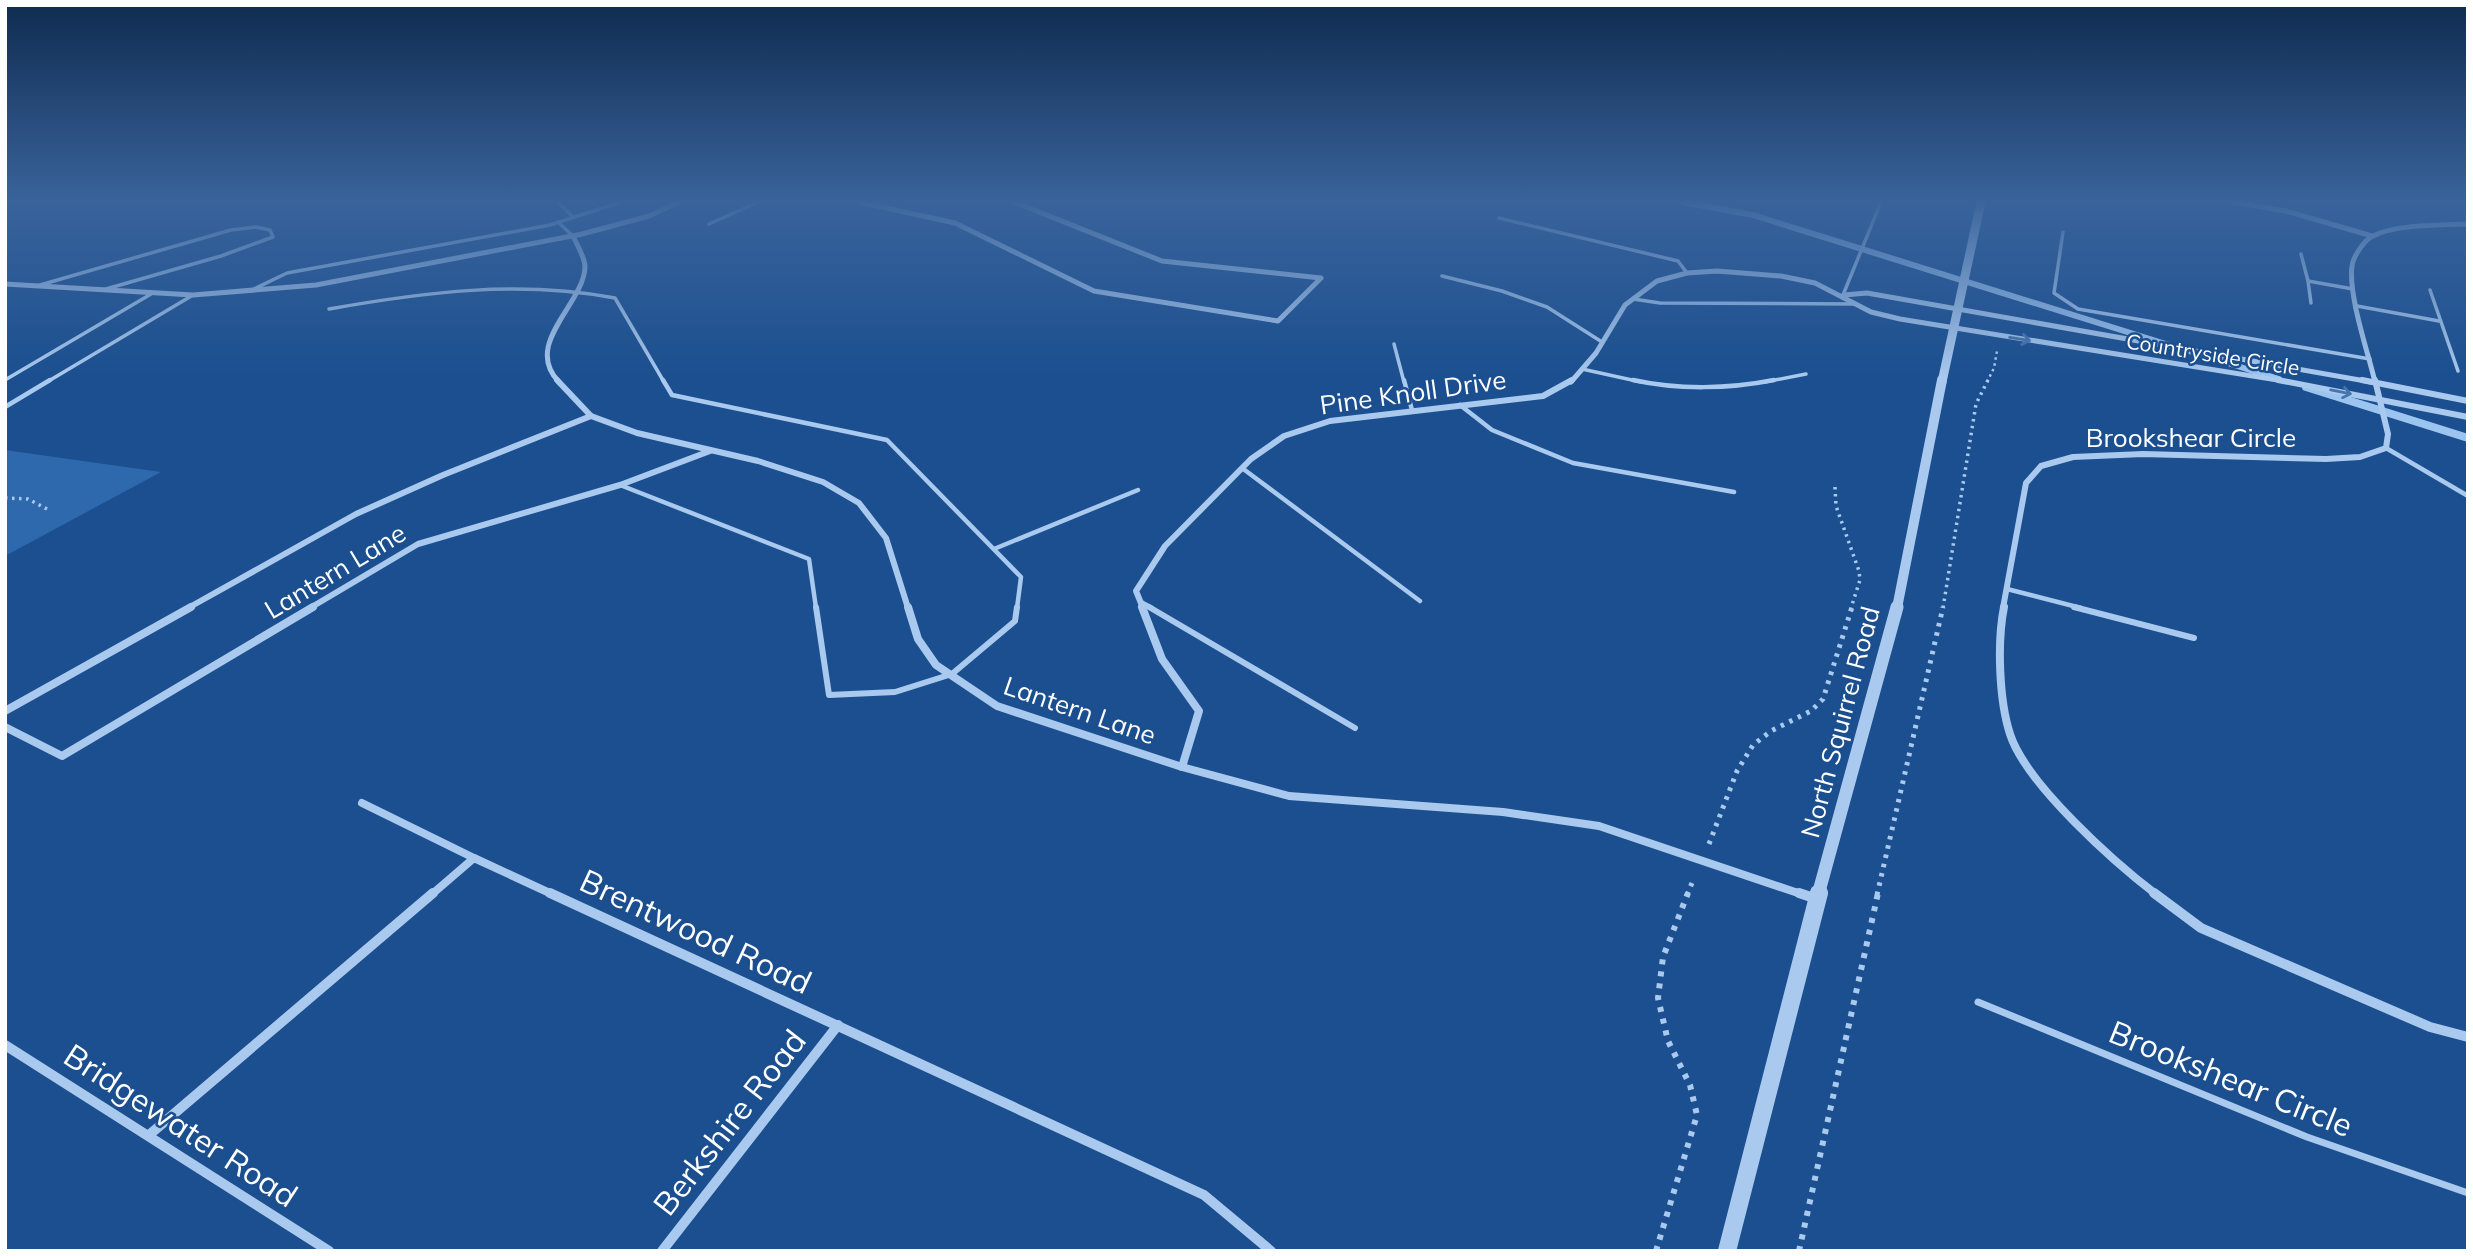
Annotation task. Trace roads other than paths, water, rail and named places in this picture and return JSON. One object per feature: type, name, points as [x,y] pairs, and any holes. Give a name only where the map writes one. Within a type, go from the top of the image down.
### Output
[{"type":"street","points":[[5,284],[192,295],[316,285],[444,261]]},
{"type":"street","name":"Lantern Lane","points":[[584,261],[583,282],[559,316],[551,337],[548,359],[554,377],[591,416],[636,433],[758,461],[823,482],[859,503],[886,538],[918,639],[936,665],[997,706],[1182,767]]},
{"type":"street","points":[[1032,261],[1094,291],[1278,321],[1321,278],[1160,261]]},
{"type":"street","name":"North Squirrel Road","points":[[1727,1251],[1817,899],[1908,560],[1967,261]]},
{"type":"street","points":[[2354,261],[2352,265],[2353,289],[2388,434],[2386,448]]},
{"type":"street","name":"Pine Knoll Drive","points":[[1139,601],[1136,591],[1166,546],[1242,468],[1284,436],[1330,421],[1543,396],[1570,383],[1602,342],[1625,305],[1657,281],[1686,273],[1717,271],[1781,276],[1815,283],[1885,316],[1952,329]]},
{"type":"street","name":"Pine Knoll Drive","points":[[1843,295],[1867,293],[1956,310]]},
{"type":"street","name":"Countryside Circle","points":[[1956,310],[2379,391],[2468,417]]},
{"type":"street","name":"Countryside Circle","points":[[1952,329],[2379,391],[2468,401]]},
{"type":"street","name":"Lantern Lane","points":[[5,711],[356,514],[443,475],[591,416]]},
{"type":"street","name":"Brookshear Circle","points":[[2386,448],[2360,457],[2326,460],[2143,454],[2073,457],[2041,466],[2026,483],[2000,627],[2001,666],[2010,735],[2036,779],[2117,865],[2201,928],[2430,1027],[2468,1037]]},
{"type":"street","name":"Lantern Lane","points":[[5,727],[62,757],[418,544],[620,485],[711,451]]},
{"type":"street","points":[[1139,601],[1162,659],[1199,711],[1182,767],[1289,796],[1503,812],[1599,826],[1817,899]]},
{"type":"street","name":"Brentwood Road","points":[[362,803],[474,858],[1204,1195],[1271,1251]]},
{"type":"street","points":[[149,1135],[474,858]]},
{"type":"street","name":"Berkshire Road","points":[[662,1251],[838,1025]]},
{"type":"street","name":"Bridgewater Road","points":[[5,1045],[329,1251]]},
{"type":"lane","points":[[37,286],[125,261]]},
{"type":"lane","points":[[100,291],[205,261]]},
{"type":"lane","points":[[248,292],[288,272],[349,261]]},
{"type":"lane","points":[[1676,261],[1686,273]]},
{"type":"lane","points":[[1843,295],[1857,261]]},
{"type":"lane","points":[[2059,261],[2054,293],[2078,309],[2370,359]]},
{"type":"lane","points":[[2303,261],[2311,303]]},
{"type":"lane","points":[[1442,276],[1502,291],[1547,307],[1602,342]]},
{"type":"lane","points":[[2308,281],[2353,289]]},
{"type":"lane","points":[[329,309],[426,292],[506,287],[578,289],[615,298],[672,395],[887,440],[1021,578],[1015,621],[952,674],[895,692],[830,695],[809,559],[620,485]]},
{"type":"lane","points":[[2430,290],[2458,371]]},
{"type":"lane","points":[[5,380],[151,294]]},
{"type":"lane","points":[[5,407],[192,295]]},
{"type":"lane","points":[[1633,299],[1660,303],[1855,304]]},
{"type":"lane","points":[[2357,306],[2439,321]]},
{"type":"lane","points":[[1394,344],[1412,410]]},
{"type":"lane","points":[[1582,369],[1663,387],[1750,385],[1806,374]]},
{"type":"lane","points":[[1460,405],[1492,430],[1573,463],[1734,492]]},
{"type":"lane","points":[[2386,448],[2468,496]]},
{"type":"lane","points":[[1242,468],[1420,601]]},
{"type":"lane","points":[[994,550],[1138,490]]},
{"type":"lane","points":[[2007,589],[2194,638]]},
{"type":"lane","points":[[1139,601],[1355,727]]},
{"type":"lane","name":"Brookshear Circle","points":[[1978,1002],[2307,1137],[2468,1193]]},
{"type":"waterway","points":[[1899,261],[2169,345]]},
{"type":"waterway","points":[[2189,351],[2279,379]]},
{"type":"waterway","points":[[2306,387],[2468,438]]}]
